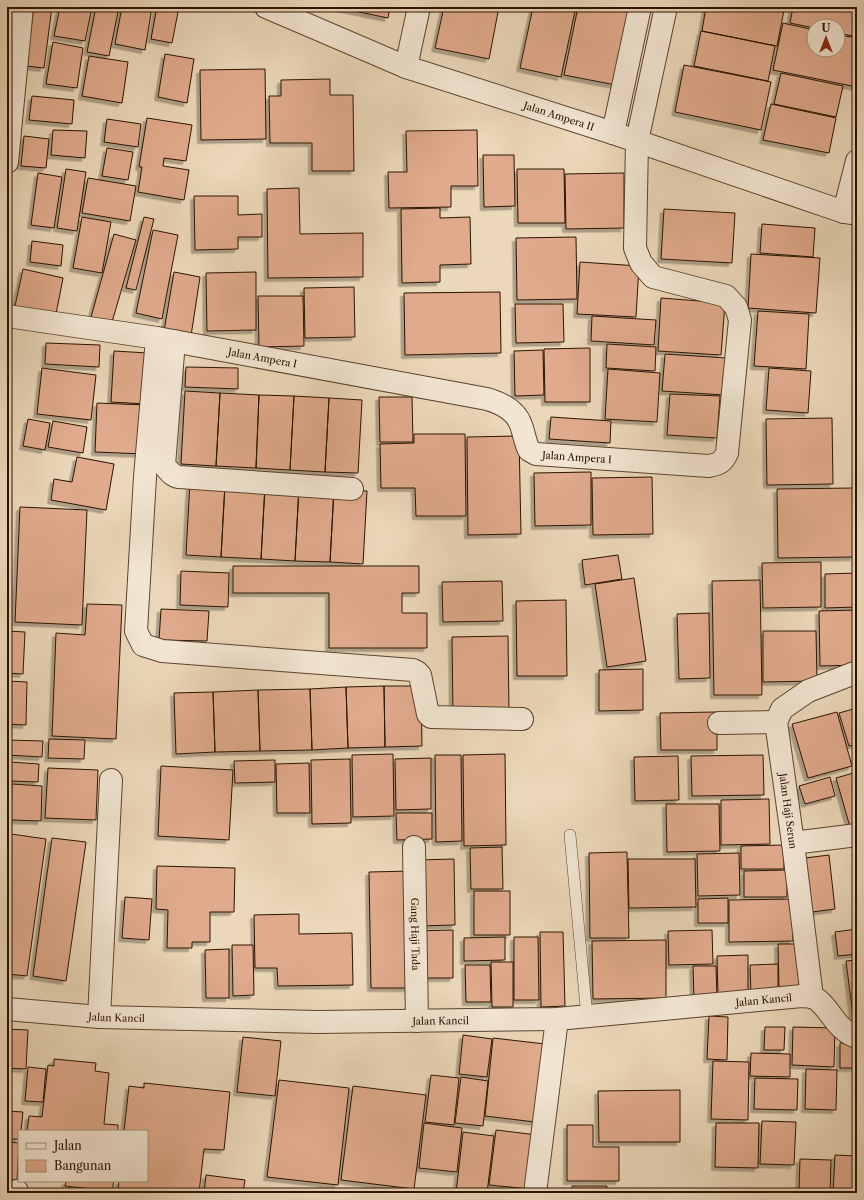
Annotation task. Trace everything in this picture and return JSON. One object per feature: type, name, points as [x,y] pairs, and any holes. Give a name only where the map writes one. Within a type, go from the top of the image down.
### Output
[{"type":"street","points":[[7,162],[22,7]]},
{"type":"street","name":"Jalan Ampera II","points":[[266,7],[406,67],[613,133],[851,213]]},
{"type":"street","points":[[406,67],[419,7]]},
{"type":"street","points":[[613,133],[640,7]]},
{"type":"street","points":[[637,141],[666,7]]},
{"type":"street","name":"Jalan Ampera I","points":[[7,316],[166,340],[497,402],[512,412],[518,419],[529,450],[536,454],[709,466],[717,465],[724,461],[727,453],[740,320],[736,307],[726,296],[653,277],[641,263],[635,248],[637,141]]},
{"type":"street","points":[[851,213],[857,160]]},
{"type":"street","points":[[166,340],[164,465],[171,473],[179,478],[352,489]]},
{"type":"street","points":[[166,340],[145,477],[136,631],[143,645],[162,651],[413,670],[420,675],[428,714],[431,717],[522,719]]},
{"type":"street","points":[[719,723],[776,722],[782,709],[808,691],[857,672]]},
{"type":"street","name":"Jalan Haji Serun","points":[[776,722],[812,997]]},
{"type":"street","points":[[99,1017],[111,780]]},
{"type":"street","points":[[793,843],[857,835]]},
{"type":"street","name":"Gang Haji Tada","points":[[414,847],[417,1021]]},
{"type":"street","name":"Jalan Kancil","points":[[7,1008],[99,1017],[317,1022],[417,1021],[557,1019],[802,996],[812,997]]},
{"type":"street","points":[[812,997],[818,1001],[844,1032],[857,1037]]},
{"type":"street","points":[[535,1193],[557,1019]]},
{"type":"lane","points":[[570,835],[587,1017]]},
{"type":"building","points":[[34,7],[52,7],[44,68],[26,66]]},
{"type":"building","points":[[60,7],[92,7],[85,41],[54,36]]},
{"type":"building","points":[[96,7],[119,7],[109,56],[87,52]]},
{"type":"building","points":[[122,7],[152,7],[145,50],[115,44]]},
{"type":"building","points":[[157,7],[179,7],[172,43],[151,39]]},
{"type":"building","points":[[335,7],[390,7],[388,18]]},
{"type":"building","points":[[444,7],[499,7],[489,59],[435,48]]},
{"type":"building","points":[[533,7],[556,7],[575,11],[561,77],[520,68]]},
{"type":"building","points":[[578,7],[617,7],[636,11],[621,86],[564,75]]},
{"type":"building","points":[[706,7],[771,7],[784,10],[777,46],[702,31]]},
{"type":"building","points":[[793,7],[857,7],[857,37],[846,35],[846,18],[806,18],[806,26],[790,23]]},
{"type":"building","points":[[783,23],[806,28],[806,58],[846,58],[846,36],[857,38],[857,87],[773,70]]},
{"type":"building","points":[[701,31],[775,46],[768,81],[694,66]]},
{"type":"building","points":[[53,42],[83,48],[77,88],[46,84]]},
{"type":"building","points":[[165,54],[194,59],[187,103],[158,97]]},
{"type":"building","points":[[89,56],[128,62],[122,103],[82,96]]},
{"type":"building","points":[[684,65],[771,82],[761,130],[675,112]]},
{"type":"building","points":[[265,69],[266,139],[201,140],[200,70]]},
{"type":"building","points":[[781,73],[843,86],[836,117],[774,104]]},
{"type":"building","points":[[330,79],[330,95],[353,95],[354,171],[312,171],[312,143],[270,143],[269,96],[281,96],[281,80]]},
{"type":"building","points":[[32,96],[74,100],[72,124],[29,120]]},
{"type":"building","points":[[771,104],[836,118],[829,153],[763,140]]},
{"type":"building","points":[[147,118],[192,125],[186,161],[164,158],[163,166],[189,170],[184,200],[138,192],[142,167],[139,167]]},
{"type":"building","points":[[107,119],[141,124],[138,147],[104,142]]},
{"type":"building","points":[[53,130],[87,131],[85,158],[51,155]]},
{"type":"building","points":[[477,130],[478,186],[451,186],[451,207],[389,208],[388,172],[407,172],[406,131]]},
{"type":"building","points":[[24,136],[49,139],[46,168],[21,166]]},
{"type":"building","points":[[107,148],[133,152],[128,180],[102,176]]},
{"type":"building","points":[[483,155],[514,155],[515,206],[484,207]]},
{"type":"building","points":[[66,169],[86,172],[77,231],[57,228]]},
{"type":"building","points":[[517,169],[564,169],[565,223],[518,223]]},
{"type":"building","points":[[38,173],[62,177],[54,228],[31,225]]},
{"type":"building","points":[[624,173],[624,228],[566,229],[565,174]]},
{"type":"building","points":[[88,178],[136,186],[130,221],[82,213]]},
{"type":"building","points":[[299,188],[300,234],[363,233],[363,277],[268,278],[267,189]]},
{"type":"building","points":[[194,196],[238,196],[238,215],[262,214],[262,237],[238,237],[238,249],[195,250]]},
{"type":"building","points":[[440,208],[440,218],[470,217],[471,264],[440,265],[440,282],[402,283],[401,209]]},
{"type":"building","points":[[664,209],[735,213],[732,263],[661,259]]},
{"type":"building","points":[[82,217],[111,222],[102,273],[73,268]]},
{"type":"building","points":[[144,217],[154,219],[136,290],[126,288]]},
{"type":"building","points":[[762,224],[815,228],[813,257],[760,253]]},
{"type":"building","points":[[153,230],[178,235],[162,319],[136,313]]},
{"type":"building","points":[[114,234],[136,240],[112,322],[91,317]]},
{"type":"building","points":[[576,237],[577,299],[517,300],[516,238]]},
{"type":"building","points":[[32,241],[63,245],[61,266],[30,262]]},
{"type":"building","points":[[751,254],[820,258],[816,313],[748,308]]},
{"type":"building","points":[[580,262],[639,266],[636,317],[577,314]]},
{"type":"building","points":[[23,269],[63,278],[56,314],[15,306]]},
{"type":"building","points":[[174,272],[200,277],[191,336],[164,331]]},
{"type":"building","points":[[256,272],[256,330],[207,331],[206,273]]},
{"type":"building","points":[[354,287],[355,337],[305,338],[304,288]]},
{"type":"building","points":[[500,292],[501,353],[405,355],[404,293]]},
{"type":"building","points":[[258,296],[303,296],[304,346],[259,347]]},
{"type":"building","points":[[661,298],[725,303],[721,355],[658,351]]},
{"type":"building","points":[[515,304],[563,304],[564,342],[516,343]]},
{"type":"building","points":[[758,311],[809,314],[806,369],[754,366]]},
{"type":"building","points":[[592,316],[656,320],[654,345],[591,341]]},
{"type":"building","points":[[46,343],[100,345],[99,367],[45,364]]},
{"type":"building","points":[[607,344],[656,347],[655,371],[606,368]]},
{"type":"building","points":[[590,348],[590,402],[545,402],[544,349]]},
{"type":"building","points":[[543,350],[544,395],[515,396],[514,351]]},
{"type":"building","points":[[114,351],[148,353],[146,404],[111,402]]},
{"type":"building","points":[[665,354],[726,358],[724,395],[662,391]]},
{"type":"building","points":[[186,367],[238,368],[238,389],[185,387]]},
{"type":"building","points":[[42,368],[96,375],[91,420],[37,414]]},
{"type":"building","points":[[769,368],[811,371],[808,413],[766,410]]},
{"type":"building","points":[[608,369],[660,373],[657,422],[605,419]]},
{"type":"building","points":[[185,391],[220,393],[216,466],[181,464]]},
{"type":"building","points":[[220,393],[259,395],[256,468],[216,466]]},
{"type":"building","points":[[670,394],[720,396],[717,438],[667,435]]},
{"type":"building","points":[[259,395],[294,396],[290,470],[256,468]]},
{"type":"building","points":[[294,396],[329,398],[325,472],[290,470]]},
{"type":"building","points":[[379,397],[412,397],[413,442],[380,442]]},
{"type":"building","points":[[329,398],[362,400],[358,473],[325,472]]},
{"type":"building","points":[[97,403],[146,405],[144,454],[95,452]]},
{"type":"building","points":[[551,417],[611,421],[610,443],[549,439]]},
{"type":"building","points":[[832,418],[833,484],[767,485],[766,419]]},
{"type":"building","points":[[28,419],[50,423],[45,450],[23,446]]},
{"type":"building","points":[[53,421],[87,427],[83,453],[48,447]]},
{"type":"building","points":[[414,434],[465,434],[466,516],[416,516],[415,488],[381,488],[380,444],[414,443]]},
{"type":"building","points":[[519,436],[521,534],[468,535],[467,437]]},
{"type":"building","points":[[77,457],[114,464],[106,510],[51,500],[54,479],[72,482]]},
{"type":"building","points":[[591,472],[591,525],[535,526],[534,473]]},
{"type":"building","points":[[652,477],[653,534],[593,535],[592,478]]},
{"type":"building","points":[[190,482],[225,484],[221,557],[186,555]]},
{"type":"building","points":[[225,484],[265,486],[261,559],[221,557]]},
{"type":"building","points":[[265,486],[299,487],[295,561],[261,559]]},
{"type":"building","points":[[299,487],[334,489],[330,562],[295,561]]},
{"type":"building","points":[[853,488],[854,557],[778,558],[777,489]]},
{"type":"building","points":[[334,489],[367,491],[363,564],[330,562]]},
{"type":"building","points":[[20,507],[87,510],[82,625],[15,622]]},
{"type":"building","points":[[618,555],[622,579],[585,585],[582,560]]},
{"type":"building","points":[[821,562],[821,607],[763,608],[762,563]]},
{"type":"building","points":[[233,566],[419,566],[419,593],[402,593],[402,613],[427,613],[427,648],[329,648],[329,593],[233,593]]},
{"type":"building","points":[[181,571],[229,573],[228,607],[180,605]]},
{"type":"building","points":[[857,573],[857,607],[825,608],[825,574]]},
{"type":"building","points":[[634,578],[646,661],[607,667],[595,584]]},
{"type":"building","points":[[760,580],[762,695],[714,695],[712,581]]},
{"type":"building","points":[[502,581],[503,621],[443,622],[442,582]]},
{"type":"building","points":[[566,600],[567,676],[517,676],[516,601]]},
{"type":"building","points":[[87,604],[122,605],[116,739],[52,736],[56,633],[85,635]]},
{"type":"building","points":[[161,609],[209,611],[207,641],[159,640]]},
{"type":"building","points":[[857,610],[857,665],[820,666],[819,611]]},
{"type":"building","points":[[709,613],[710,678],[679,679],[677,614]]},
{"type":"building","points":[[7,631],[25,632],[23,674],[7,673]]},
{"type":"building","points":[[763,631],[816,631],[817,681],[763,682]]},
{"type":"building","points":[[508,636],[509,713],[453,714],[452,637]]},
{"type":"building","points":[[643,669],[643,710],[599,711],[599,670]]},
{"type":"building","points":[[7,681],[27,682],[26,725],[7,724]]},
{"type":"building","points":[[384,686],[385,747],[348,748],[346,687]]},
{"type":"building","points":[[384,686],[421,686],[422,746],[385,747]]},
{"type":"building","points":[[346,687],[348,748],[312,750],[310,689]]},
{"type":"building","points":[[310,689],[312,750],[260,751],[258,690]]},
{"type":"building","points":[[258,690],[260,751],[215,752],[213,692]]},
{"type":"building","points":[[213,692],[215,752],[176,754],[174,693]]},
{"type":"building","points":[[857,708],[857,744],[849,746],[839,713]]},
{"type":"building","points":[[717,712],[717,750],[661,750],[660,713]]},
{"type":"building","points":[[837,712],[852,766],[808,778],[792,724]]},
{"type":"building","points":[[49,739],[85,740],[84,759],[48,758]]},
{"type":"building","points":[[7,740],[43,741],[42,757],[7,755]]},
{"type":"building","points":[[393,754],[394,816],[353,817],[352,755]]},
{"type":"building","points":[[505,754],[506,845],[464,846],[463,755]]},
{"type":"building","points":[[435,755],[461,755],[462,841],[436,842]]},
{"type":"building","points":[[763,755],[764,795],[692,796],[691,756]]},
{"type":"building","points":[[678,756],[679,800],[635,801],[634,757]]},
{"type":"building","points":[[431,758],[431,809],[396,810],[395,759]]},
{"type":"building","points":[[350,759],[351,823],[312,824],[311,760]]},
{"type":"building","points":[[275,760],[275,782],[235,783],[234,761]]},
{"type":"building","points":[[10,762],[39,764],[38,782],[9,781]]},
{"type":"building","points":[[309,763],[310,813],[277,813],[276,764]]},
{"type":"building","points":[[161,766],[233,770],[229,840],[158,836]]},
{"type":"building","points":[[48,768],[98,770],[96,820],[45,818]]},
{"type":"building","points":[[857,772],[857,825],[850,827],[836,778]]},
{"type":"building","points":[[830,777],[835,796],[805,804],[799,786]]},
{"type":"building","points":[[12,784],[42,786],[41,821],[11,820]]},
{"type":"building","points":[[769,799],[770,844],[721,845],[721,800]]},
{"type":"building","points":[[666,804],[719,804],[720,851],[667,852]]},
{"type":"building","points":[[396,813],[432,813],[432,839],[397,840]]},
{"type":"building","points":[[11,834],[46,839],[27,976],[7,974],[7,866]]},
{"type":"building","points":[[52,838],[86,842],[66,981],[33,976]]},
{"type":"building","points":[[784,845],[784,869],[741,869],[741,846]]},
{"type":"building","points":[[502,847],[503,889],[471,889],[470,848]]},
{"type":"building","points":[[627,852],[629,938],[590,938],[589,853]]},
{"type":"building","points":[[739,853],[740,895],[698,896],[697,854]]},
{"type":"building","points":[[829,855],[835,909],[812,912],[805,858]]},
{"type":"building","points":[[454,859],[455,925],[418,926],[417,860]]},
{"type":"building","points":[[628,859],[695,859],[696,907],[629,908]]},
{"type":"building","points":[[157,866],[235,868],[234,912],[210,912],[210,942],[192,942],[192,948],[167,948],[168,910],[156,909]]},
{"type":"building","points":[[787,870],[787,897],[744,897],[744,871]]},
{"type":"building","points":[[413,871],[415,988],[371,988],[369,872]]},
{"type":"building","points":[[474,891],[510,891],[510,935],[474,935]]},
{"type":"building","points":[[125,897],[152,899],[149,940],[122,938]]},
{"type":"building","points":[[728,898],[728,923],[698,923],[698,899]]},
{"type":"building","points":[[793,899],[793,941],[729,942],[729,900]]},
{"type":"building","points":[[299,914],[299,934],[352,933],[353,985],[278,986],[277,968],[255,968],[254,915]]},
{"type":"building","points":[[857,929],[857,954],[838,956],[835,932]]},
{"type":"building","points":[[453,930],[453,978],[417,978],[416,931]]},
{"type":"building","points":[[712,930],[713,964],[669,965],[668,931]]},
{"type":"building","points":[[540,932],[563,932],[565,1006],[541,1007]]},
{"type":"building","points":[[505,937],[505,960],[464,961],[464,938]]},
{"type":"building","points":[[514,937],[538,937],[539,1000],[514,1000]]},
{"type":"building","points":[[666,940],[666,998],[593,999],[592,941]]},
{"type":"building","points":[[778,944],[801,944],[802,987],[779,987]]},
{"type":"building","points":[[232,945],[253,945],[254,995],[233,996]]},
{"type":"building","points":[[229,949],[229,998],[206,998],[205,950]]},
{"type":"building","points":[[748,955],[748,994],[718,994],[717,956]]},
{"type":"building","points":[[857,960],[857,1015],[853,1016],[846,961]]},
{"type":"building","points":[[491,962],[513,962],[513,1007],[492,1007]]},
{"type":"building","points":[[778,964],[778,992],[751,993],[750,965]]},
{"type":"building","points":[[465,965],[490,965],[491,1002],[466,1002]]},
{"type":"building","points":[[693,966],[716,966],[717,1000],[694,1000]]},
{"type":"building","points":[[709,1016],[728,1017],[727,1060],[707,1059]]},
{"type":"building","points":[[765,1027],[785,1027],[784,1050],[764,1050]]},
{"type":"building","points":[[793,1027],[835,1028],[834,1067],[792,1065]]},
{"type":"building","points":[[7,1029],[28,1030],[26,1069],[7,1068]]},
{"type":"building","points":[[463,1035],[492,1039],[487,1077],[459,1074]]},
{"type":"building","points":[[243,1037],[281,1041],[275,1096],[237,1092]]},
{"type":"building","points":[[493,1038],[545,1044],[535,1122],[485,1116]]},
{"type":"building","points":[[840,1043],[857,1043],[857,1068],[840,1068]]},
{"type":"building","points":[[751,1053],[790,1054],[790,1077],[750,1076]]},
{"type":"building","points":[[54,1059],[96,1063],[95,1071],[109,1073],[104,1124],[118,1125],[118,1130],[27,1130],[29,1116],[42,1117],[48,1065],[54,1066]]},
{"type":"building","points":[[713,1061],[749,1062],[748,1120],[711,1119]]},
{"type":"building","points":[[28,1067],[46,1069],[43,1102],[25,1101]]},
{"type":"building","points":[[806,1069],[837,1070],[836,1110],[805,1109]]},
{"type":"building","points":[[431,1075],[459,1078],[454,1125],[425,1122]]},
{"type":"building","points":[[461,1077],[488,1081],[483,1126],[455,1123]]},
{"type":"building","points":[[755,1078],[798,1079],[797,1110],[754,1109]]},
{"type":"building","points":[[279,1080],[349,1088],[338,1185],[267,1177]]},
{"type":"building","points":[[144,1083],[230,1092],[224,1150],[204,1149],[199,1193],[118,1193],[119,1182],[148,1182],[148,1130],[124,1130],[129,1086],[144,1088]]},
{"type":"building","points":[[353,1086],[426,1095],[414,1189],[341,1180]]},
{"type":"building","points":[[680,1090],[680,1142],[599,1142],[598,1091]]},
{"type":"building","points":[[7,1111],[23,1112],[21,1130],[18,1130],[18,1139],[7,1139]]},
{"type":"building","points":[[762,1121],[796,1122],[794,1165],[760,1164]]},
{"type":"building","points":[[424,1123],[462,1128],[457,1172],[419,1168]]},
{"type":"building","points":[[716,1123],[759,1123],[758,1168],[715,1167]]},
{"type":"building","points":[[567,1125],[593,1125],[593,1147],[619,1147],[619,1181],[567,1181]]},
{"type":"building","points":[[496,1130],[537,1135],[530,1189],[489,1185]]},
{"type":"building","points":[[463,1132],[494,1136],[487,1193],[456,1193]]},
{"type":"building","points":[[7,1142],[18,1143],[17,1180],[7,1180]]},
{"type":"building","points":[[835,1155],[857,1156],[857,1193],[833,1193]]},
{"type":"building","points":[[800,1159],[831,1160],[830,1193],[799,1193]]},
{"type":"building","points":[[206,1175],[245,1180],[243,1193],[204,1193]]},
{"type":"building","points":[[66,1182],[114,1182],[112,1191],[65,1186]]},
{"type":"building","points":[[572,1186],[607,1186],[607,1193],[572,1193]]}]
